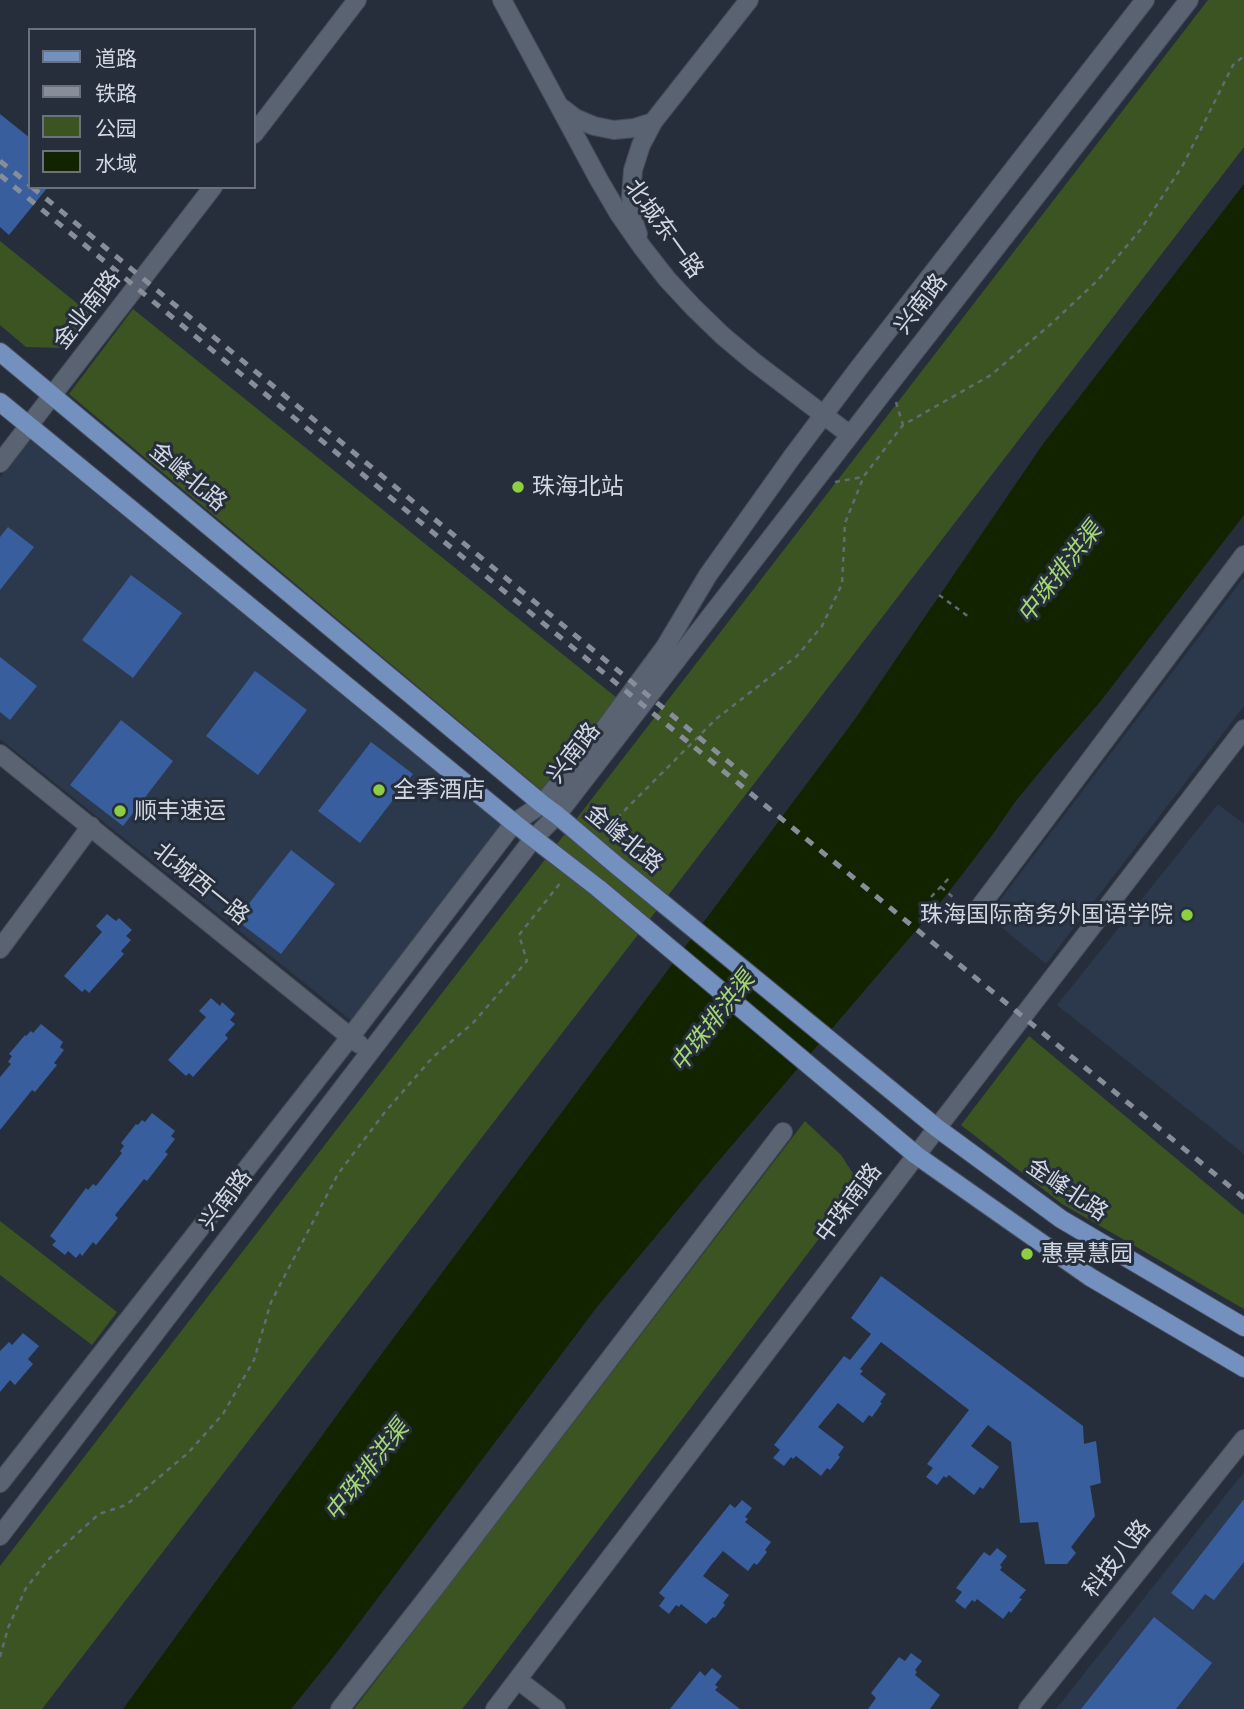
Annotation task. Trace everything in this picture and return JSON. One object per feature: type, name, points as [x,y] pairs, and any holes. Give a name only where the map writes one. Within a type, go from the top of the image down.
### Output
[{"type":"main road","name":"金峰北路","points":[[0,352],[542,804],[937,1128],[1061,1219],[1244,1327]]},
{"type":"main road","points":[[0,402],[533,839],[598,888],[916,1155],[1090,1277],[1244,1368]]},
{"type":"street","points":[[256,131],[357,0]]},
{"type":"street","name":"北城东一路","points":[[502,0],[619,214],[667,279],[723,336],[850,436]]},
{"type":"street","points":[[642,247],[634,222],[631,196],[633,170],[641,145],[653,122],[750,0]]},
{"type":"street","name":"兴南路","points":[[0,1483],[351,1036],[514,823],[542,804],[602,732],[666,647],[708,575],[824,415],[1145,0]]},
{"type":"street","name":"兴南路","points":[[0,1536],[533,839],[558,815],[1189,0]]},
{"type":"street","points":[[559,106],[575,118],[614,130],[653,122]]},
{"type":"street","name":"金业南路","points":[[0,463],[211,189]]},
{"type":"street","points":[[979,908],[1244,555]]},
{"type":"street","name":"中珠南路","points":[[495,1709],[1244,729]]},
{"type":"street","name":"北城西一路","points":[[0,754],[370,1052]]},
{"type":"street","points":[[0,949],[91,826]]},
{"type":"street","points":[[340,1709],[783,1132]]},
{"type":"street","name":"科技八路","points":[[1028,1709],[1244,1439]]},
{"type":"street","points":[[518,1680],[556,1709]]},
{"type":"path","points":[[939,595],[969,617]]},
{"type":"path","points":[[931,897],[951,876]]},
{"type":"path","points":[[941,887],[955,899]]},
{"type":"shaded area","points":[[29,439],[502,825],[353,1022],[0,739],[0,477]]},
{"type":"shaded area","points":[[1244,577],[1244,706],[1046,964],[988,916]]},
{"type":"shaded area","name":"珠海国际商务外国语学院","points":[[1218,804],[1244,824],[1244,1154],[1057,1005]]},
{"type":"shaded area","points":[[1244,1472],[1244,1709],[1056,1709]]},
{"type":"green space","points":[[1208,0],[1244,0],[1244,147],[42,1709],[0,1709],[0,1566]]},
{"type":"green space","points":[[0,241],[94,317],[64,348],[26,347],[0,325]]},
{"type":"green space","points":[[133,309],[617,698],[541,790],[69,394]]},
{"type":"green space","points":[[1029,1036],[1244,1215],[1244,1309],[1062,1204],[961,1125]]},
{"type":"green space","points":[[805,1121],[841,1155],[854,1175],[849,1199],[474,1694],[462,1709],[354,1709]]},
{"type":"green space","points":[[0,1221],[117,1312],[92,1345],[0,1275]]},
{"type":"water","name":"中珠排洪渠","points":[[1244,184],[1244,515],[1100,702],[1015,802],[948,893],[597,1307],[334,1656],[291,1709],[123,1709],[380,1356],[855,719],[1043,444]]},
{"type":"building","points":[[0,114],[28,136],[28,189],[46,189],[9,235],[0,227]]},
{"type":"building","points":[[8,527],[34,547],[0,590],[0,537]]},
{"type":"building","points":[[131,575],[182,613],[133,678],[82,640]]},
{"type":"building","points":[[0,657],[37,686],[10,720],[0,712]]},
{"type":"building","points":[[255,671],[307,710],[258,775],[206,736]]},
{"type":"building","points":[[121,720],[173,761],[123,826],[70,785]]},
{"type":"building","points":[[371,742],[413,774],[360,843],[318,811]]},
{"type":"building","points":[[291,850],[335,884],[281,954],[236,920]]},
{"type":"building","points":[[107,914],[116,921],[119,918],[132,930],[126,936],[131,940],[121,951],[124,954],[89,993],[85,989],[82,992],[64,976],[102,932],[96,926]]},
{"type":"building","points":[[211,998],[220,1006],[222,1002],[235,1014],[230,1020],[235,1024],[225,1035],[228,1038],[193,1077],[189,1073],[186,1076],[168,1060],[206,1017],[199,1011]]},
{"type":"building","points":[[41,1024],[63,1042],[60,1047],[64,1050],[54,1063],[57,1065],[35,1092],[32,1090],[0,1130],[0,1077],[11,1064],[8,1062],[12,1056],[9,1054],[25,1035],[31,1031],[33,1033]]},
{"type":"building","points":[[152,1113],[175,1131],[171,1136],[175,1139],[165,1152],[168,1154],[115,1215],[118,1218],[96,1245],[93,1242],[82,1256],[80,1253],[76,1258],[68,1251],[65,1255],[52,1245],[56,1241],[50,1236],[86,1188],[88,1190],[93,1184],[96,1186],[122,1153],[120,1151],[124,1146],[121,1143],[136,1124],[142,1120],[145,1122]]},
{"type":"building","points":[[881,1276],[1083,1426],[1084,1444],[1096,1441],[1101,1483],[1090,1486],[1095,1516],[1071,1547],[1076,1553],[1067,1564],[1045,1564],[1038,1522],[1020,1523],[1011,1442],[988,1425],[971,1446],[999,1467],[983,1489],[980,1487],[974,1495],[949,1475],[946,1478],[944,1476],[937,1485],[926,1477],[933,1468],[927,1464],[969,1410],[881,1342],[860,1369],[863,1371],[860,1374],[886,1394],[872,1417],[869,1415],[863,1423],[838,1403],[818,1427],[844,1447],[830,1470],[827,1468],[821,1476],[796,1456],[793,1459],[791,1457],[784,1466],[773,1458],[780,1450],[774,1445],[844,1356],[850,1360],[871,1334],[851,1318]]},
{"type":"building","points":[[23,1333],[39,1346],[28,1359],[33,1364],[15,1385],[10,1380],[0,1392],[0,1351],[9,1342],[12,1345]]},
{"type":"building","points":[[1244,1499],[1244,1562],[1214,1600],[1205,1594],[1193,1610],[1171,1593]]},
{"type":"building","points":[[742,1500],[752,1508],[745,1517],[748,1519],[745,1522],[771,1542],[765,1550],[767,1552],[757,1565],[754,1563],[748,1571],[723,1551],[703,1576],[729,1595],[715,1618],[706,1624],[681,1604],[679,1607],[676,1605],[669,1614],[659,1606],[665,1598],[659,1593],[730,1504],[735,1508]]},
{"type":"building","points":[[997,1548],[1007,1556],[1000,1565],[1000,1570],[1026,1590],[1011,1613],[1009,1611],[1003,1619],[977,1599],[975,1602],[972,1600],[965,1609],[955,1601],[962,1592],[956,1588],[984,1552],[990,1556]]},
{"type":"building","points":[[1154,1617],[1212,1663],[1176,1709],[1081,1709]]},
{"type":"building","points":[[911,1653],[922,1661],[915,1670],[915,1675],[940,1695],[930,1709],[868,1709],[876,1698],[871,1693],[899,1657],[905,1661]]},
{"type":"building","points":[[712,1668],[722,1676],[715,1685],[718,1687],[715,1690],[740,1709],[670,1709],[700,1671],[705,1676]]},
{"type":"railway","points":[[0,161],[28,183]]},
{"type":"railway","points":[[0,175],[1244,1198]]},
{"type":"railway","points":[[34,189],[753,782]]},
{"type":"place","name":"珠海北站","points":[[518,487]]},
{"type":"place","name":"全季酒店","points":[[379,790]]},
{"type":"place","name":"顺丰速运","points":[[120,811]]},
{"type":"place","name":"珠海国际商务外国语学院","points":[[1187,915]]},
{"type":"place","name":"惠景慧园","points":[[1027,1254]]}]
